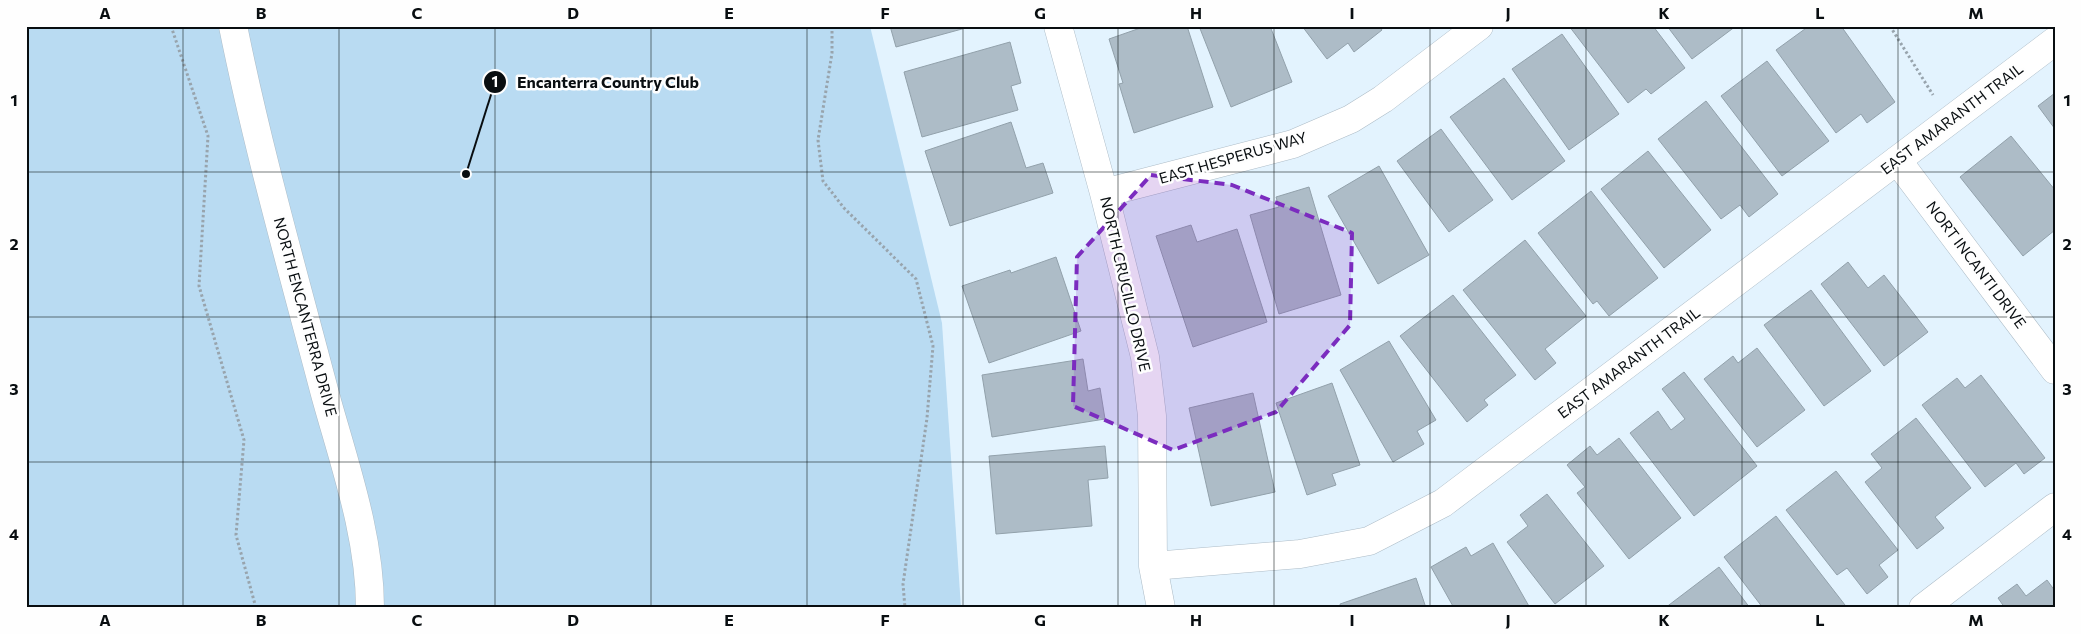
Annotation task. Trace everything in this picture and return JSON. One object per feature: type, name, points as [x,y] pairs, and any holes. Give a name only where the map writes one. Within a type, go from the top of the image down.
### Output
[{"type":"street","name":"NORTH ENCANTERRA DRIVE","points":[[233,26],[268,178],[354,502],[370,578],[370,608]]},
{"type":"street","name":"NORTH CRUCILLO DRIVE","points":[[1058,26],[1104,193],[1145,357],[1152,416],[1153,566],[1161,608]]},
{"type":"street","name":"EAST HESPERUS WAY","points":[[1104,193],[1293,144],[1350,120],[1383,99],[1479,26]]},
{"type":"street","name":"EAST AMARANTH TRAIL","points":[[1153,566],[1300,554],[1369,540],[1442,503],[2055,41]]},
{"type":"street","name":"NORT INCANTI DRIVE","points":[[1897,160],[2055,370]]},
{"type":"street","points":[[1923,608],[2055,507]]},
{"type":"path","points":[[171,26],[208,136],[199,286],[244,440],[236,535],[256,608]]},
{"type":"path","points":[[832,26],[832,54],[818,140],[823,181],[844,208],[916,279],[933,346],[927,418],[903,584],[905,608]]},
{"type":"path","points":[[1890,26],[1949,121]]},
{"type":"highlighted area","points":[[1151,175],[1232,185],[1352,233],[1350,325],[1276,412],[1173,450],[1073,406],[1077,257]]},
{"type":"shaded area","points":[[26,26],[870,26],[942,323],[961,608],[26,608]]},
{"type":"building","points":[[890,26],[973,26],[896,47]]},
{"type":"building","points":[[1146,26],[1187,26],[1213,107],[1134,133],[1119,84],[1123,83],[1109,39]]},
{"type":"building","points":[[1199,26],[1270,26],[1292,82],[1231,107]]},
{"type":"building","points":[[1302,26],[1379,26],[1382,30],[1354,52],[1348,43],[1327,59]]},
{"type":"building","points":[[1569,26],[1653,26],[1685,68],[1651,94],[1646,89],[1628,103]]},
{"type":"building","points":[[1667,26],[1736,26],[1692,59]]},
{"type":"building","points":[[1809,26],[1841,26],[1895,102],[1867,123],[1861,114],[1836,133],[1776,50]]},
{"type":"building","points":[[1562,34],[1619,114],[1569,150],[1512,69]]},
{"type":"building","points":[[1010,42],[1021,83],[1011,86],[1018,110],[922,137],[904,72]]},
{"type":"building","points":[[1767,61],[1829,141],[1782,176],[1721,96]]},
{"type":"building","points":[[1504,78],[1565,161],[1512,200],[1450,117]]},
{"type":"building","points":[[2055,93],[2055,129],[2038,106]]},
{"type":"building","points":[[1706,101],[1778,194],[1749,217],[1740,205],[1721,219],[1658,139]]},
{"type":"building","points":[[1011,122],[1026,168],[1043,163],[1053,193],[950,226],[925,151]]},
{"type":"building","points":[[1441,129],[1493,200],[1449,232],[1397,161]]},
{"type":"building","points":[[2011,136],[2055,190],[2055,230],[2023,256],[1960,177]]},
{"type":"building","points":[[1648,151],[1711,230],[1664,268],[1601,189]]},
{"type":"building","points":[[1379,166],[1429,255],[1378,284],[1328,196]]},
{"type":"building","points":[[1309,187],[1341,295],[1279,314],[1250,215],[1279,207],[1276,197]]},
{"type":"building","points":[[1591,191],[1658,278],[1609,316],[1597,301],[1593,304],[1538,233]]},
{"type":"building","points":[[1191,225],[1197,242],[1237,229],[1267,322],[1193,347],[1156,236]]},
{"type":"building","points":[[1525,240],[1586,316],[1545,349],[1556,363],[1535,380],[1463,290]]},
{"type":"building","points":[[1056,257],[1081,331],[989,363],[962,286],[1010,270],[1011,273]]},
{"type":"building","points":[[1848,262],[1868,288],[1884,275],[1928,332],[1884,366],[1821,284]]},
{"type":"building","points":[[1811,290],[1871,371],[1824,406],[1764,325]]},
{"type":"building","points":[[1453,295],[1516,375],[1484,400],[1488,405],[1467,422],[1400,336]]},
{"type":"building","points":[[1389,341],[1436,420],[1417,431],[1424,444],[1393,462],[1340,370]]},
{"type":"building","points":[[1757,348],[1805,410],[1757,447],[1704,379],[1733,356],[1738,363]]},
{"type":"building","points":[[1083,359],[1088,391],[1100,388],[1105,419],[992,437],[982,375]]},
{"type":"building","points":[[1684,372],[1757,466],[1694,516],[1630,433],[1658,411],[1671,430],[1685,419],[1662,389]]},
{"type":"building","points":[[1981,375],[2045,458],[2024,474],[2016,463],[1985,487],[1922,405],[1957,378],[1965,388]]},
{"type":"building","points":[[1332,383],[1360,465],[1332,474],[1336,485],[1307,495],[1276,403]]},
{"type":"building","points":[[1253,393],[1275,492],[1211,506],[1189,408]]},
{"type":"building","points":[[1916,418],[1971,488],[1935,517],[1944,528],[1917,549],[1865,482],[1882,468],[1871,454]]},
{"type":"building","points":[[1619,438],[1681,518],[1629,559],[1577,493],[1585,487],[1567,465],[1590,446],[1597,455]]},
{"type":"building","points":[[1105,446],[1108,478],[1088,480],[1092,526],[996,534],[989,456]]},
{"type":"building","points":[[1836,471],[1898,550],[1879,565],[1888,577],[1867,594],[1847,568],[1837,575],[1786,510]]},
{"type":"building","points":[[1547,494],[1604,566],[1555,604],[1507,542],[1528,526],[1520,515]]},
{"type":"building","points":[[1776,516],[1845,605],[1842,608],[1763,608],[1724,557]]},
{"type":"building","points":[[1493,543],[1530,608],[1454,608],[1431,567],[1466,547],[1471,556]]},
{"type":"building","points":[[1719,567],[1750,608],[1665,608]]},
{"type":"building","points":[[1416,578],[1426,608],[1341,608],[1340,604]]},
{"type":"building","points":[[2047,580],[2055,591],[2055,608],[2005,608],[1998,598],[2017,584],[2026,596]]},
{"type":"place","name":"Encanterra Country Club","points":[[466,174]]}]
